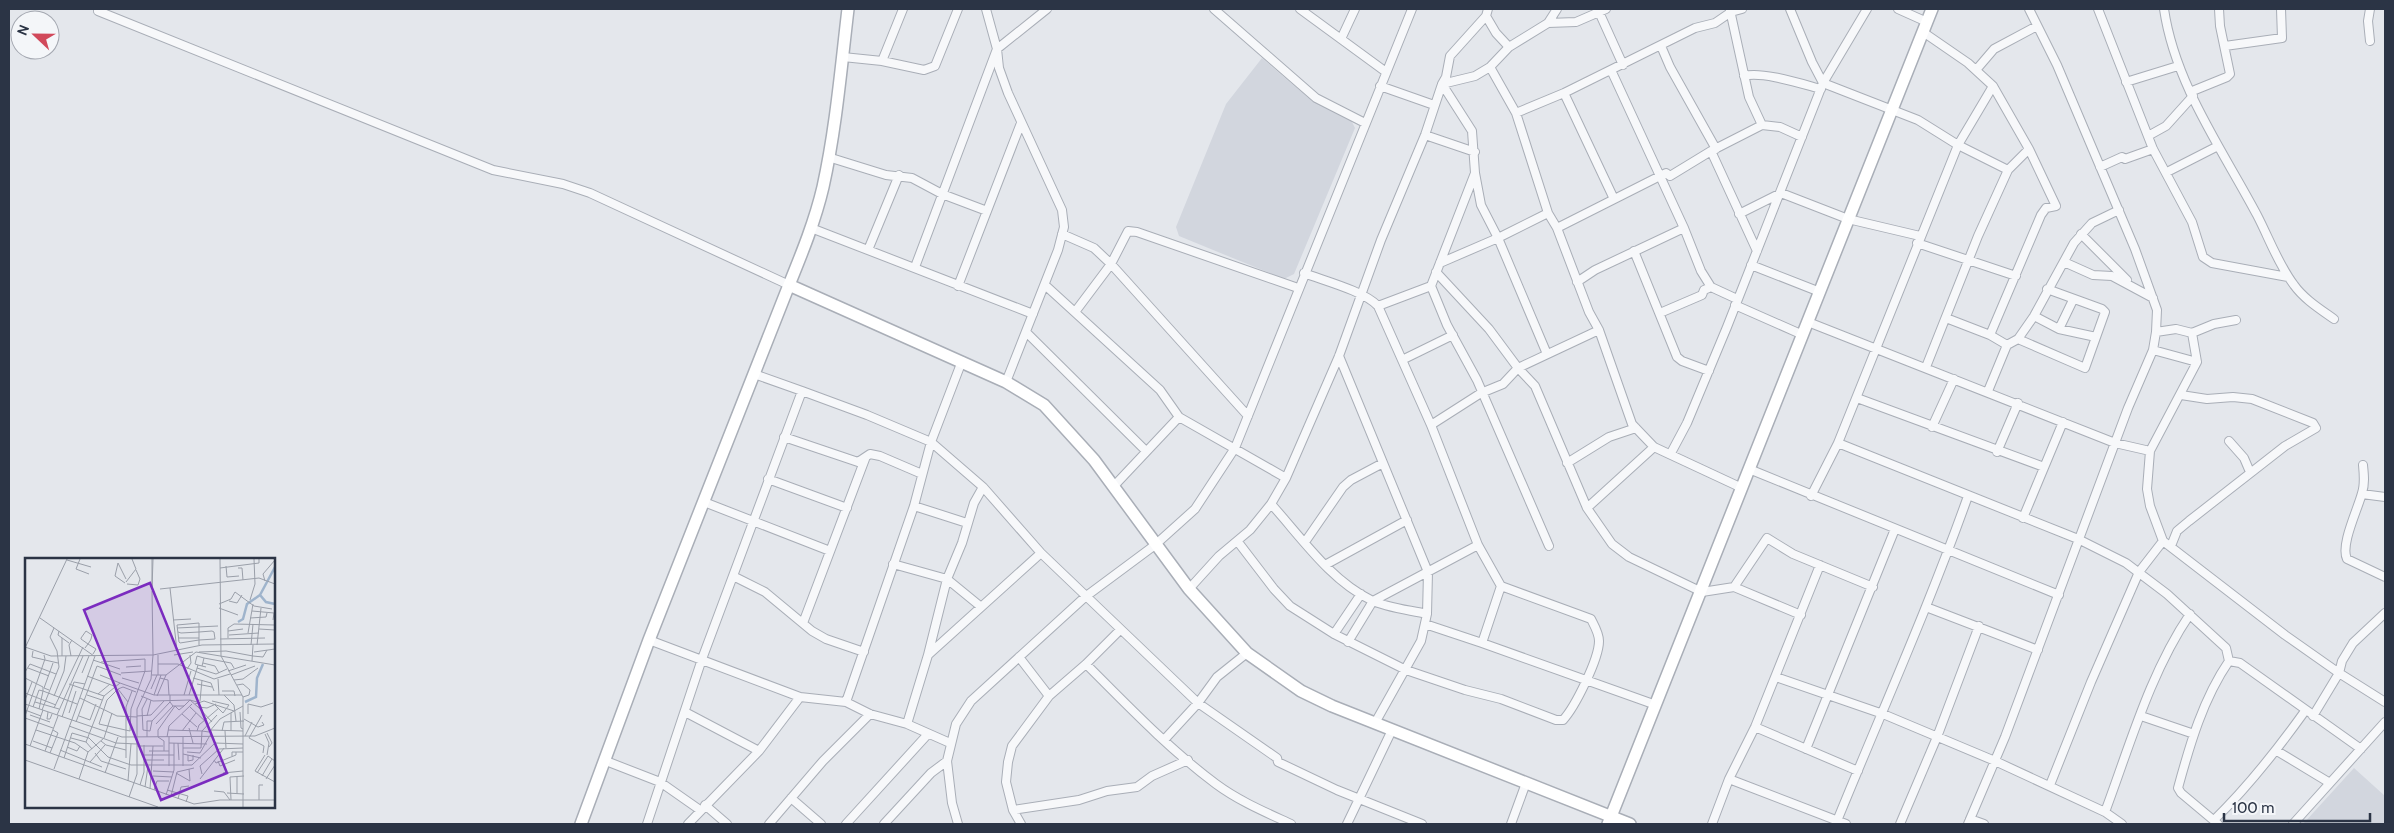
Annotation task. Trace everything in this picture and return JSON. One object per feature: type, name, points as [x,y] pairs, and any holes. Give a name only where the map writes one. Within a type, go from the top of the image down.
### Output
[{"type":"street","points":[[581,824],[606,761],[649,640],[811,228],[838,106],[848,9]]},
{"type":"street","points":[[882,61],[903,9]]},
{"type":"street","points":[[843,57],[882,61],[924,70],[935,66],[958,9]]},
{"type":"street","points":[[986,9],[997,49],[999,68],[1021,123],[1062,210],[1064,227],[1045,285],[1006,382]]},
{"type":"street","points":[[915,267],[997,49],[1047,9]]},
{"type":"street","points":[[1214,9],[1316,98],[1365,123]]},
{"type":"street","points":[[1300,9],[1386,72]]},
{"type":"street","points":[[1341,39],[1355,9]]},
{"type":"street","points":[[958,824],[952,803],[947,761],[956,724],[971,701],[1084,597],[1155,545],[1195,509],[1235,448],[1412,9]]},
{"type":"street","points":[[1442,84],[1475,76],[1490,67],[1509,47],[1548,23],[1556,9]]},
{"type":"street","points":[[1516,114],[1623,65],[1695,28],[1715,23],[1731,11],[1742,9]]},
{"type":"street","points":[[1790,9],[1822,86]]},
{"type":"street","points":[[1671,453],[1687,423],[1709,370],[1822,86],[1867,9]]},
{"type":"street","points":[[1898,9],[1925,27],[1993,86],[2028,149],[2056,206],[2046,208],[2041,215],[1990,335]]},
{"type":"street","points":[[1610,820],[1932,9]]},
{"type":"street","points":[[1984,824],[1969,822],[1995,761],[2059,595],[2078,539],[2153,350],[2156,332],[2157,310],[2119,210],[2029,9]]},
{"type":"street","points":[[2098,9],[2153,148],[2192,222],[2203,257],[2206,261],[2288,277]]},
{"type":"street","points":[[2164,9],[2168,35],[2178,66],[2218,146],[2257,214],[2288,277],[2301,294],[2334,319]]},
{"type":"street","points":[[2148,136],[2166,126],[2192,94],[2230,74],[2219,9]]},
{"type":"street","points":[[2225,46],[2282,38],[2282,9]]},
{"type":"street","points":[[2370,9],[2368,22],[2370,41]]},
{"type":"street","points":[[1548,23],[1576,22],[1603,10],[1623,65]]},
{"type":"street","points":[[98,11],[493,170],[564,184],[590,193],[1006,382],[1044,405],[1094,460],[1189,589],[1247,653],[1271,672],[1301,691],[1375,723],[1526,783],[1610,820],[1630,824]]},
{"type":"street","points":[[1731,11],[1749,97],[1762,125]]},
{"type":"street","points":[[1189,589],[1219,556],[1238,542],[1271,504],[1286,478],[1339,356],[1381,240],[1425,135],[1434,105],[1446,77],[1450,56],[1487,12],[1496,33],[1509,47]]},
{"type":"street","points":[[1976,70],[1994,49],[2037,26]]},
{"type":"street","points":[[1661,46],[1713,150],[1757,251]]},
{"type":"street","points":[[2126,82],[2178,66]]},
{"type":"street","points":[[1490,67],[1516,114],[1548,213],[1557,228],[1589,312],[1599,330],[1627,413],[1636,428],[1654,447],[1671,453],[1742,488]]},
{"type":"street","points":[[1611,70],[1684,228],[1701,271],[1710,287],[1803,335]]},
{"type":"street","points":[[1744,76],[1751,74],[1822,86],[1892,109],[1930,127],[1958,145],[2008,170]]},
{"type":"street","points":[[1442,84],[1472,131],[1475,152],[1474,173],[1482,205],[1547,354]]},
{"type":"street","points":[[1380,86],[1434,105]]},
{"type":"street","points":[[1811,496],[1838,443],[1857,398],[1918,240],[1958,145],[1993,86]]},
{"type":"street","points":[[1564,93],[1614,199]]},
{"type":"street","points":[[958,286],[1021,123]]},
{"type":"street","points":[[1557,228],[1666,173],[1670,176],[1713,150],[1762,125],[1780,127],[1802,137]]},
{"type":"street","points":[[1425,135],[1475,152]]},
{"type":"street","points":[[2167,172],[2218,146]]},
{"type":"street","points":[[2100,167],[2122,157],[2125,159],[2153,148]]},
{"type":"street","points":[[1926,367],[2008,170],[2028,149]]},
{"type":"street","points":[[828,157],[886,175],[912,178],[942,194],[987,211]]},
{"type":"street","points":[[1378,306],[1430,286],[1474,173]]},
{"type":"street","points":[[868,250],[899,175]]},
{"type":"street","points":[[1740,214],[1781,193],[1848,219],[1881,225],[1969,260],[2016,276]]},
{"type":"street","points":[[1988,391],[2008,345],[2018,339],[2034,316],[2047,289],[2081,234],[2092,223],[2119,210]]},
{"type":"street","points":[[1440,263],[1498,238],[1548,213]]},
{"type":"street","points":[[811,228],[1033,314]]},
{"type":"street","points":[[1578,282],[1634,251],[1684,228]]},
{"type":"street","points":[[1076,312],[1110,264],[1128,231],[1137,232],[1298,288]]},
{"type":"street","points":[[1062,234],[1094,248],[1248,416]]},
{"type":"street","points":[[2081,234],[2134,287]]},
{"type":"street","points":[[1634,251],[1679,360],[1709,370]]},
{"type":"street","points":[[2064,262],[2092,275],[2112,276],[2153,298]]},
{"type":"street","points":[[1751,265],[1820,292]]},
{"type":"street","points":[[1436,272],[1488,329],[1534,386],[1587,508],[1612,544],[1629,557],[1702,592],[1734,587],[1801,615]]},
{"type":"street","points":[[1238,542],[1274,589],[1290,606],[1348,642],[1406,670],[1465,690],[1501,699],[1556,720],[1563,720],[1567,715],[1586,681],[1599,642],[1591,618],[1501,586],[1478,545],[1430,425],[1378,306],[1373,301],[1304,273]]},
{"type":"street","points":[[1045,285],[1160,390],[1179,417],[1286,478]]},
{"type":"street","points":[[1430,286],[1452,335],[1477,380],[1481,393],[1549,546]]},
{"type":"street","points":[[1660,313],[1702,295],[1704,290],[1710,287]]},
{"type":"street","points":[[2018,339],[2083,368],[2104,311],[2047,289]]},
{"type":"street","points":[[2059,329],[2073,300]]},
{"type":"street","points":[[2034,316],[2059,329],[2096,337]]},
{"type":"street","points":[[1946,318],[1990,335],[2008,345]]},
{"type":"street","points":[[2156,332],[2176,329],[2192,333],[2214,324],[2236,320]]},
{"type":"street","points":[[1808,322],[1988,391],[2116,443],[2150,451]]},
{"type":"street","points":[[1430,425],[1481,393],[1503,384],[1518,368],[1599,330]]},
{"type":"street","points":[[1027,333],[1146,451]]},
{"type":"street","points":[[2192,333],[2196,362],[2181,395],[2150,451],[2147,489],[2150,506],[2163,541],[2339,673],[2385,702]]},
{"type":"street","points":[[1402,360],[1452,335]]},
{"type":"street","points":[[2153,350],[2196,362]]},
{"type":"street","points":[[1339,356],[1428,572],[1427,614],[1421,641],[1375,723]]},
{"type":"street","points":[[846,702],[914,506],[931,442],[962,361]]},
{"type":"street","points":[[754,374],[867,415],[931,442],[983,487],[1041,553],[1084,597],[1198,703],[1276,758],[1278,762],[1422,824]]},
{"type":"street","points":[[1932,427],[1954,378]]},
{"type":"street","points":[[647,824],[702,659],[802,391]]},
{"type":"street","points":[[2171,546],[2177,531],[2285,446],[2316,428],[2313,423],[2252,399],[2233,397],[2207,399],[2181,395]]},
{"type":"street","points":[[1857,398],[1997,452],[2044,467]]},
{"type":"street","points":[[1997,452],[2018,403]]},
{"type":"street","points":[[1113,487],[1179,417]]},
{"type":"street","points":[[2023,518],[2063,422]]},
{"type":"street","points":[[1567,463],[1609,437],[1636,428]]},
{"type":"street","points":[[784,437],[858,462],[870,454],[880,456],[922,474]]},
{"type":"street","points":[[2229,441],[2244,458],[2250,472]]},
{"type":"street","points":[[1838,443],[2078,539],[2138,572],[2190,614],[2226,648],[2229,661],[2216,681],[2194,734],[2178,788],[2181,793],[2216,822],[2277,751],[2305,711]]},
{"type":"street","points":[[1587,508],[1654,447]]},
{"type":"street","points":[[803,623],[865,459]]},
{"type":"street","points":[[1305,542],[1343,487],[1351,480],[1383,463]]},
{"type":"street","points":[[2363,465],[2362,494],[2346,542],[2345,554],[2348,559],[2385,577]]},
{"type":"street","points":[[1749,469],[1811,496],[2059,595]]},
{"type":"street","points":[[768,479],[846,508]]},
{"type":"street","points":[[907,724],[928,655],[947,579],[974,503],[983,487]]},
{"type":"street","points":[[2362,494],[2385,496]]},
{"type":"street","points":[[1837,820],[1883,714],[1949,550],[1968,496]]},
{"type":"street","points":[[704,502],[830,550]]},
{"type":"street","points":[[1271,504],[1325,565],[1361,594],[1373,602],[1427,614]]},
{"type":"street","points":[[914,506],[967,523]]},
{"type":"street","points":[[1325,565],[1407,520]]},
{"type":"street","points":[[1806,749],[1873,588],[1895,529]]},
{"type":"street","points":[[1734,587],[1768,538],[1793,554],[1873,588]]},
{"type":"street","points":[[2050,786],[2094,674],[2138,572],[2163,541]]},
{"type":"street","points":[[1348,642],[1373,602],[1478,545]]},
{"type":"street","points":[[928,655],[980,606],[1041,553]]},
{"type":"street","points":[[894,564],[947,579],[980,606]]},
{"type":"street","points":[[1712,824],[1729,779],[1755,727],[1776,677],[1820,566]]},
{"type":"street","points":[[733,576],[765,592],[826,640],[864,652]]},
{"type":"street","points":[[1482,643],[1501,586]]},
{"type":"street","points":[[1334,634],[1361,594]]},
{"type":"street","points":[[1926,607],[2038,650]]},
{"type":"street","points":[[2313,716],[2339,673],[2342,661],[2353,643],[2385,613]]},
{"type":"street","points":[[2105,812],[2141,716],[2174,638],[2190,614]]},
{"type":"street","points":[[1425,624],[1656,706]]},
{"type":"street","points":[[1900,824],[1937,737],[1979,626]]},
{"type":"street","points":[[1021,824],[1013,810],[1006,782],[1012,746],[1049,696],[1086,664],[1120,630]]},
{"type":"street","points":[[649,640],[800,697],[846,702],[870,714],[907,724],[950,743]]},
{"type":"street","points":[[1164,740],[1198,703],[1218,677],[1247,653]]},
{"type":"street","points":[[1019,657],[1049,696]]},
{"type":"street","points":[[2229,661],[2240,663],[2361,749]]},
{"type":"street","points":[[1086,664],[1147,726],[1216,784],[1291,824]]},
{"type":"street","points":[[1776,677],[1883,714],[1995,761],[2105,812],[2122,824]]},
{"type":"street","points":[[688,824],[759,751],[800,697]]},
{"type":"street","points":[[685,712],[759,751]]},
{"type":"street","points":[[769,824],[870,714]]},
{"type":"street","points":[[2141,716],[2194,734]]},
{"type":"street","points":[[2293,824],[2385,722]]},
{"type":"street","points":[[1755,727],[1858,771]]},
{"type":"street","points":[[1348,824],[1392,730]]},
{"type":"street","points":[[846,824],[928,734]]},
{"type":"street","points":[[2277,751],[2330,783]]},
{"type":"street","points":[[1013,810],[1078,800],[1107,791],[1137,787],[1152,776],[1188,760]]},
{"type":"street","points":[[606,761],[660,782],[703,807],[727,824]]},
{"type":"street","points":[[884,824],[931,773],[947,761]]},
{"type":"street","points":[[1729,779],[1846,824]]},
{"type":"street","points":[[1511,824],[1526,783]]},
{"type":"street","points":[[791,798],[821,824]]},
{"type":"shaded area","points":[[1262,58],[1312,101],[1349,116],[1355,128],[1294,274],[1284,279],[1179,236],[1176,227],[1226,104]]},
{"type":"shaded area","points":[[2354,768],[2385,796],[2385,824],[2303,824]]}]
